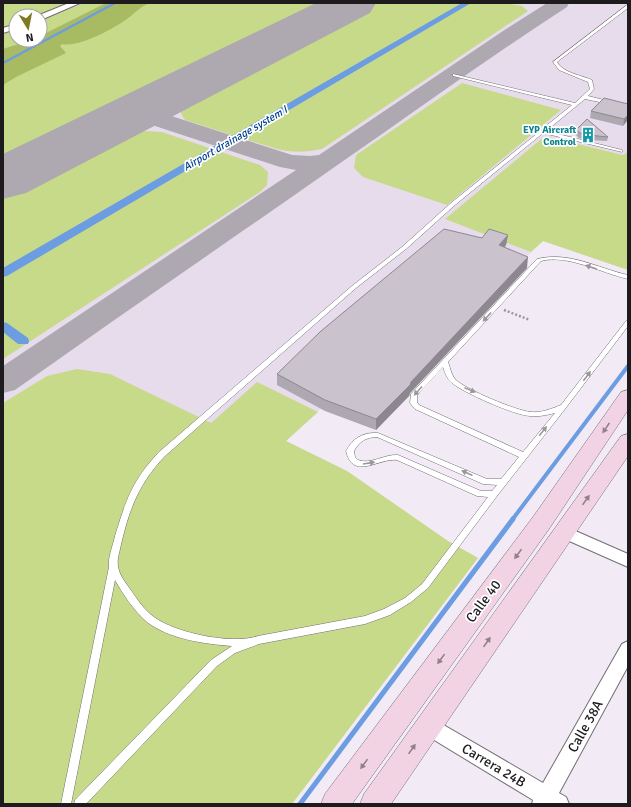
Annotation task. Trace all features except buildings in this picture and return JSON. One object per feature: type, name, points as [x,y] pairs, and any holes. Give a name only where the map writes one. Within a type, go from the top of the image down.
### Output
[{"type":"main road","name":"Calle 40","points":[[335,804],[541,523],[628,396]]},
{"type":"main road","name":"Calle 40","points":[[374,804],[628,442]]},
{"type":"street","points":[[48,14],[76,3]]},
{"type":"street","points":[[564,532],[628,562]]},
{"type":"street","name":"Calle 38A","points":[[549,802],[628,649]]},
{"type":"street","name":"Carrera 24B","points":[[428,726],[549,802]]},
{"type":"lane","points":[[66,804],[113,566],[126,510],[136,486],[148,468],[354,287],[404,248],[453,204],[584,97],[592,89],[590,81],[584,77],[559,69],[555,62],[628,6]]},
{"type":"lane","points":[[454,75],[575,104]]},
{"type":"lane","points":[[584,97],[628,107]]},
{"type":"lane","points":[[541,131],[620,151]]},
{"type":"lane","points":[[524,456],[417,407],[413,403],[414,394],[445,363],[537,263],[544,258],[565,258],[615,275],[628,282]]},
{"type":"lane","points":[[615,275],[628,277]]},
{"type":"lane","points":[[79,804],[214,662],[232,650],[252,643],[295,633],[365,620],[387,612],[408,600],[425,586],[494,494],[628,322]]},
{"type":"lane","points":[[445,363],[452,379],[461,386],[528,414],[549,412],[563,407]]},
{"type":"lane","points":[[494,494],[480,494],[400,458],[388,457],[368,464],[359,464],[353,460],[350,451],[362,437],[367,435],[378,435],[486,482],[504,482]]},
{"type":"lane","points":[[113,566],[117,577],[135,603],[153,622],[174,632],[194,638],[225,642],[252,643]]},
{"type":"path","points":[[496,307],[530,320]]},
{"type":"shaded area","points":[[84,3],[628,3],[628,270],[543,241],[519,264],[529,269],[448,357],[376,430],[321,409],[286,441],[347,471],[448,541],[478,558],[292,804],[3,804],[3,34],[8,33],[8,48],[48,48],[48,17]]},
{"type":"green space","points":[[3,3],[69,3],[48,11],[48,8],[8,8],[8,26],[3,28]]},
{"type":"green space","points":[[84,3],[320,3],[3,158],[3,34],[8,32],[8,48],[48,48],[48,17]]},
{"type":"green space","points":[[106,3],[150,3],[121,23],[95,37],[77,43],[62,44],[60,46],[66,53],[16,77],[3,85],[3,49],[8,47],[48,48],[48,32]]},
{"type":"green space","points":[[374,3],[506,3],[522,6],[528,11],[322,149],[300,152],[277,149],[185,120],[183,117],[180,107],[185,100]]},
{"type":"green space","points":[[462,83],[561,110],[447,205],[363,177],[354,168],[356,155]]},
{"type":"green space","points":[[144,131],[162,132],[260,165],[268,172],[267,185],[260,192],[3,359],[3,197],[123,134]]},
{"type":"green space","points":[[545,136],[623,155],[628,152],[628,270],[543,241],[531,252],[445,219]]},
{"type":"green space","points":[[77,369],[110,374],[211,423],[257,382],[318,412],[286,441],[347,471],[448,541],[478,558],[292,804],[3,804],[3,403],[47,376]]},
{"type":"waterway","points":[[3,63],[115,3]]},
{"type":"waterway","name":"Airport drainage system I","points":[[3,273],[467,3]]},
{"type":"waterway","points":[[3,326],[23,341]]},
{"type":"waterway","points":[[512,520],[628,366]]},
{"type":"waterway","points":[[300,804],[513,519]]},
{"type":"taxiway","points":[[327,161],[510,35],[560,3]]},
{"type":"taxiway","points":[[151,104],[149,114],[154,118]]},
{"type":"taxiway","points":[[119,120],[134,117],[154,118]]},
{"type":"taxiway","points":[[154,118],[289,162],[310,164],[327,161]]},
{"type":"taxiway","points":[[3,382],[125,297],[327,161]]},
{"type":"runway","points":[[3,179],[353,3]]},
{"type":"place","name":"EYP Aircraft Control","points":[[588,135]]}]
